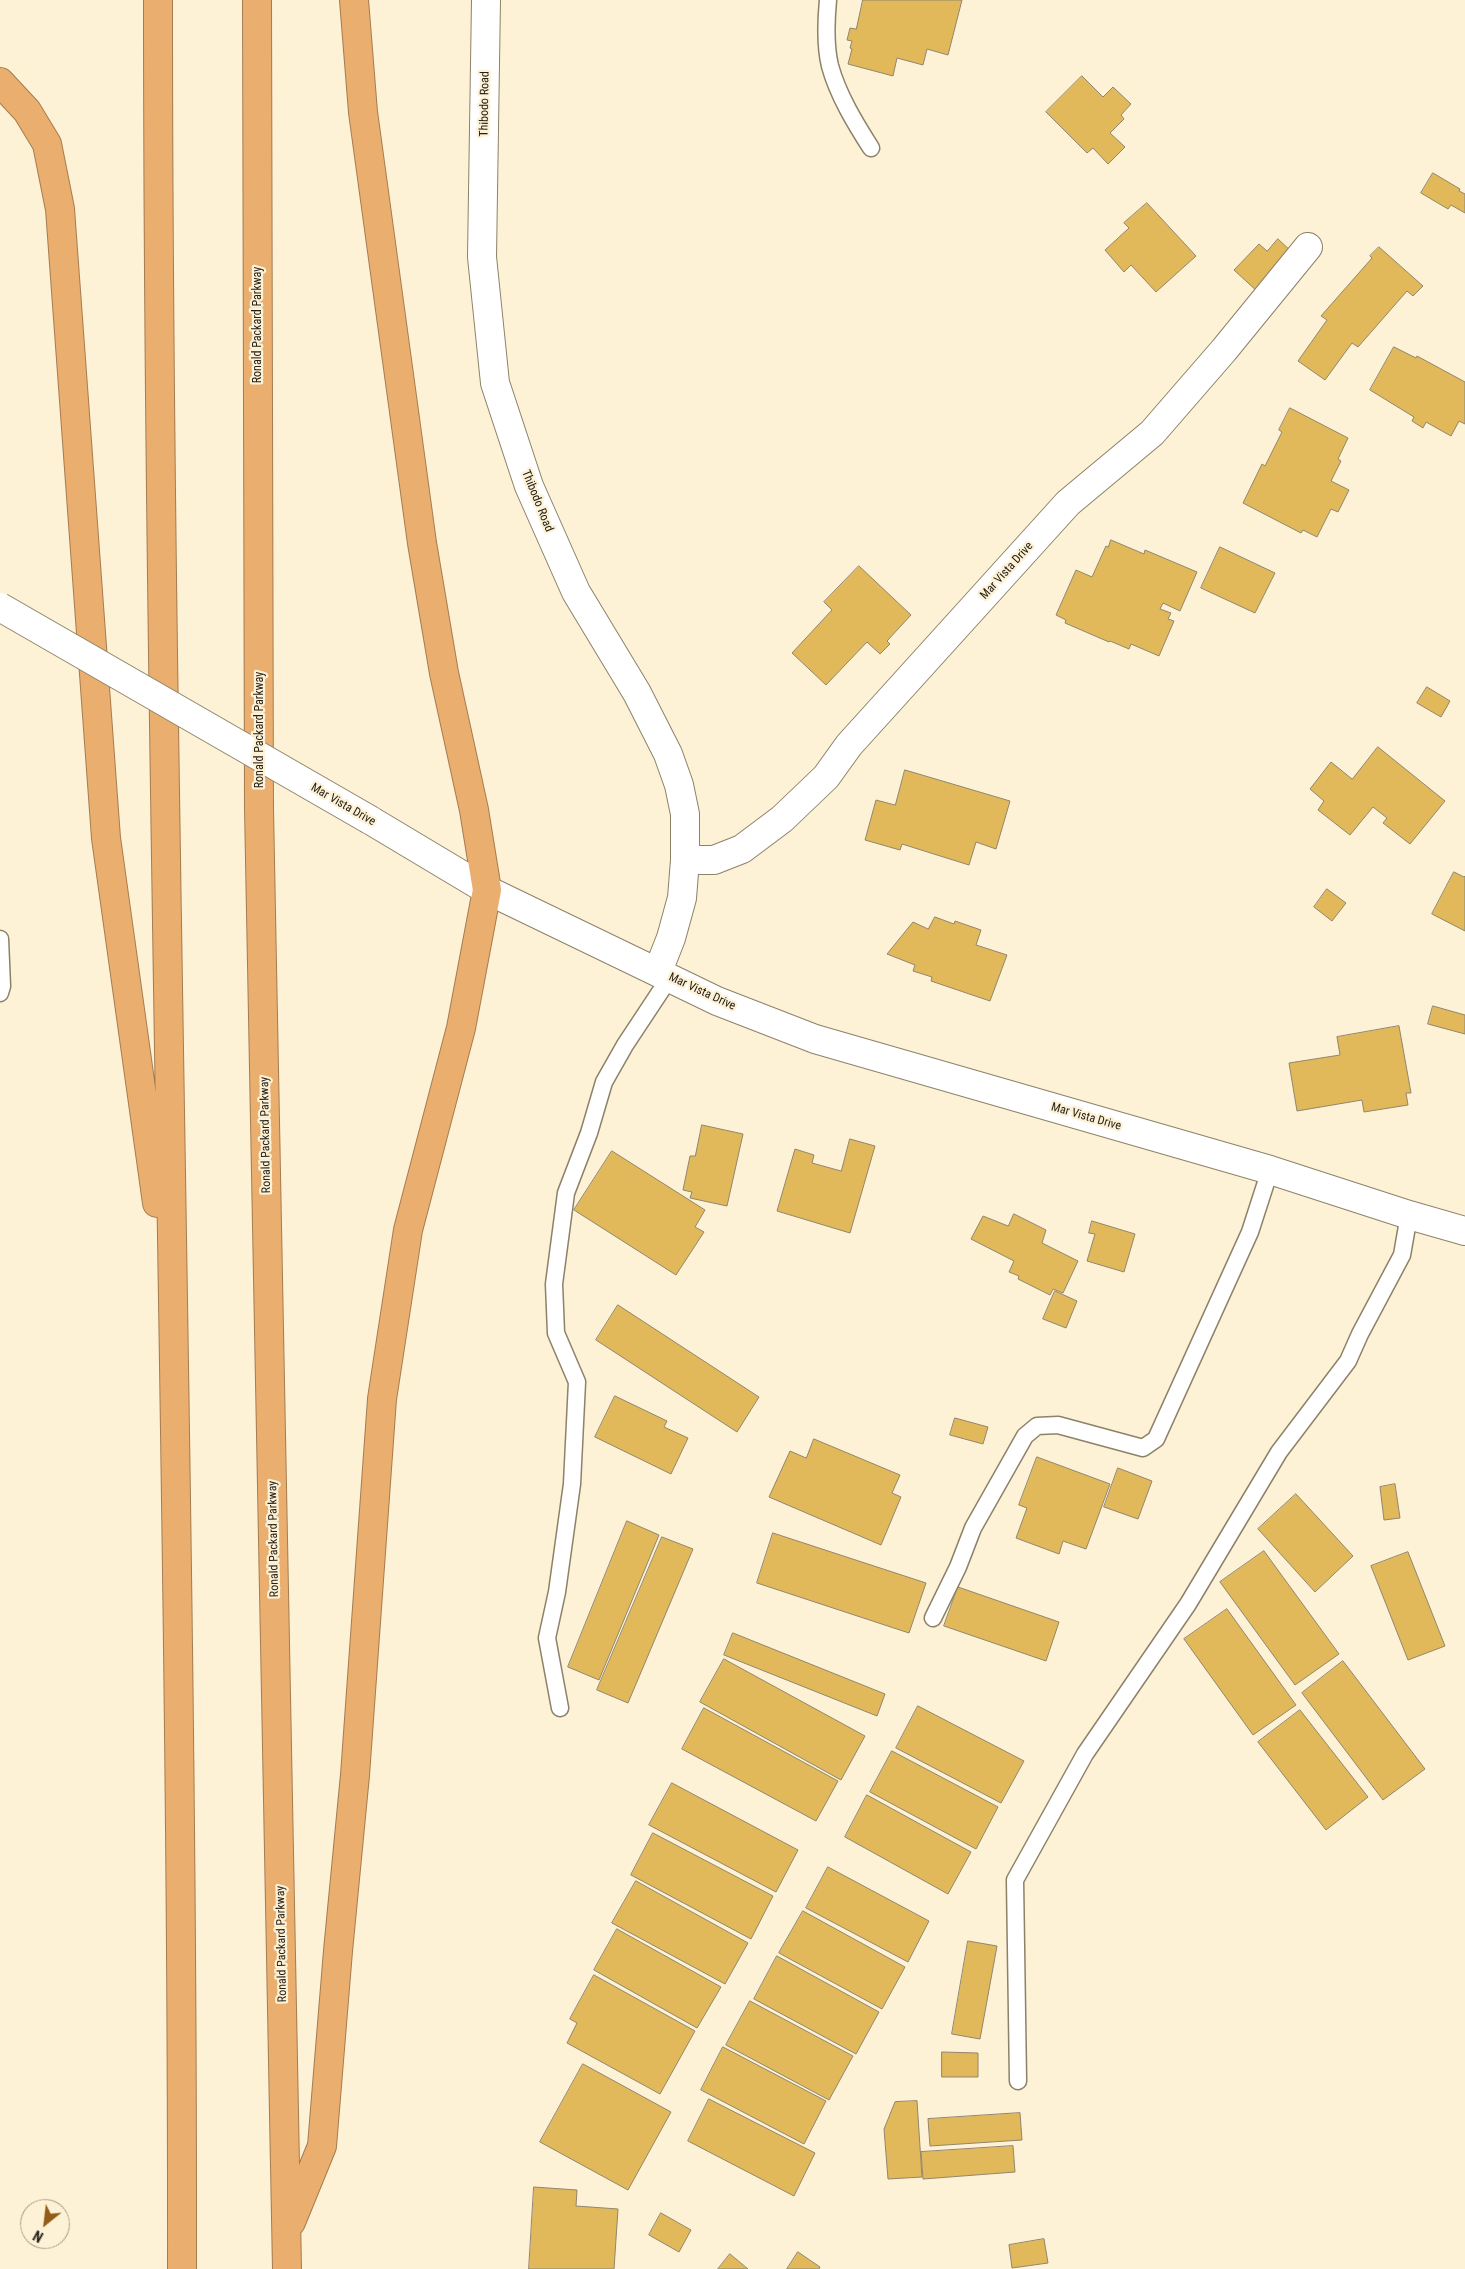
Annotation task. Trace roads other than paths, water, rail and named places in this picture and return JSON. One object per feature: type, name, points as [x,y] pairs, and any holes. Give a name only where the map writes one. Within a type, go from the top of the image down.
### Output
[{"type":"highway","points":[[158,0],[165,735],[182,2022],[182,2269]]},
{"type":"highway","name":"Ronald Packard Parkway","points":[[257,0],[259,808],[287,2269]]},
{"type":"highway","points":[[287,2233],[322,2146],[355,1775],[383,1389],[408,1230],[461,1028],[488,890],[474,810],[444,673],[422,543],[363,112],[354,0]]},
{"type":"highway","points":[[0,82],[26,111],[47,144],[60,209],[106,838],[174,1320]]},
{"type":"street","name":"Thibodo Road","points":[[486,0],[482,257],[497,391],[529,486],[576,592],[637,693],[668,754],[680,785],[685,814],[685,860],[682,898],[664,974]]},
{"type":"street","name":"Mar Vista Drive","points":[[685,860],[714,860],[742,849],[782,819],[826,777],[849,745],[1068,503],[1152,433],[1224,350],[1308,246]]},
{"type":"street","name":"Mar Vista Drive","points":[[0,607],[488,890],[664,974],[716,1001],[815,1039],[1270,1170],[1408,1215],[1465,1231]]},
{"type":"lane","points":[[828,0],[826,24],[830,65],[850,116],[871,148]]},
{"type":"lane","points":[[0,939],[2,986],[0,993]]},
{"type":"lane","points":[[560,1708],[547,1638],[557,1592],[572,1484],[577,1382],[556,1332],[554,1284],[566,1194],[589,1133],[604,1082],[664,974]]},
{"type":"lane","points":[[933,1618],[958,1567],[974,1528],[1025,1436],[1037,1426],[1058,1425],[1143,1448],[1156,1439],[1250,1232],[1270,1170]]},
{"type":"lane","points":[[1018,2080],[1015,1880],[1085,1754],[1188,1604],[1279,1452],[1348,1361],[1360,1334],[1402,1255],[1408,1215]]}]
